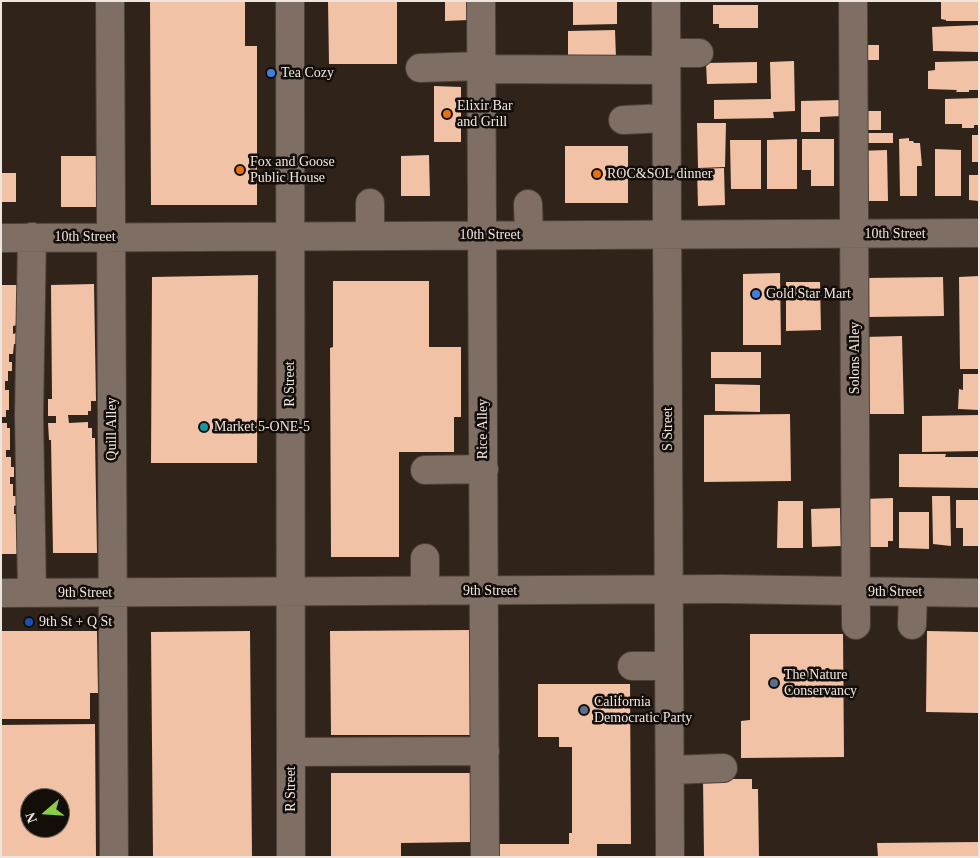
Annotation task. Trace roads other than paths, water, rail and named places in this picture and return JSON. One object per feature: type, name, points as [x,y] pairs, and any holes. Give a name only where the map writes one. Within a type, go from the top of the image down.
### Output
[{"type":"street","name":"Quill Alley","points":[[110,1],[114,857]]},
{"type":"street","name":"R Street","points":[[290,1],[291,857]]},
{"type":"street","name":"Rice Alley","points":[[481,1],[474,31],[481,68],[484,591],[493,815],[485,857]]},
{"type":"street","name":"S Street","points":[[666,1],[670,857]]},
{"type":"street","name":"Solons Alley","points":[[854,1],[856,625]]},
{"type":"street","points":[[420,68],[666,62],[699,53]]},
{"type":"street","points":[[623,120],[666,118]]},
{"type":"street","points":[[370,203],[370,236]]},
{"type":"street","points":[[528,204],[529,235]]},
{"type":"street","name":"10th Street","points":[[1,238],[979,233]]},
{"type":"street","points":[[32,237],[29,420],[32,593]]},
{"type":"street","points":[[425,470],[484,469]]},
{"type":"street","points":[[425,558],[425,591]]},
{"type":"street","name":"9th Street","points":[[1,593],[669,590],[979,593]]},
{"type":"street","points":[[912,625],[913,592]]},
{"type":"street","points":[[632,666],[669,666]]},
{"type":"street","points":[[291,752],[490,758]]},
{"type":"street","points":[[671,770],[723,768]]},
{"type":"place","name":"Tea Cozy","points":[[271,73]]},
{"type":"place","name":"Elixir Bar and Grill","points":[[447,114]]},
{"type":"place","name":"Fox and Goose Public House","points":[[240,170]]},
{"type":"place","name":"ROC&SOL dinner","points":[[597,174]]},
{"type":"place","name":"Gold Star Mart","points":[[756,294]]},
{"type":"place","name":"Market 5-ONE-5","points":[[204,427]]},
{"type":"place","name":"9th St + Q St","points":[[29,622]]},
{"type":"place","name":"The Nature Conservancy","points":[[774,683]]},
{"type":"place","name":"California Democratic Party","points":[[584,710]]}]
